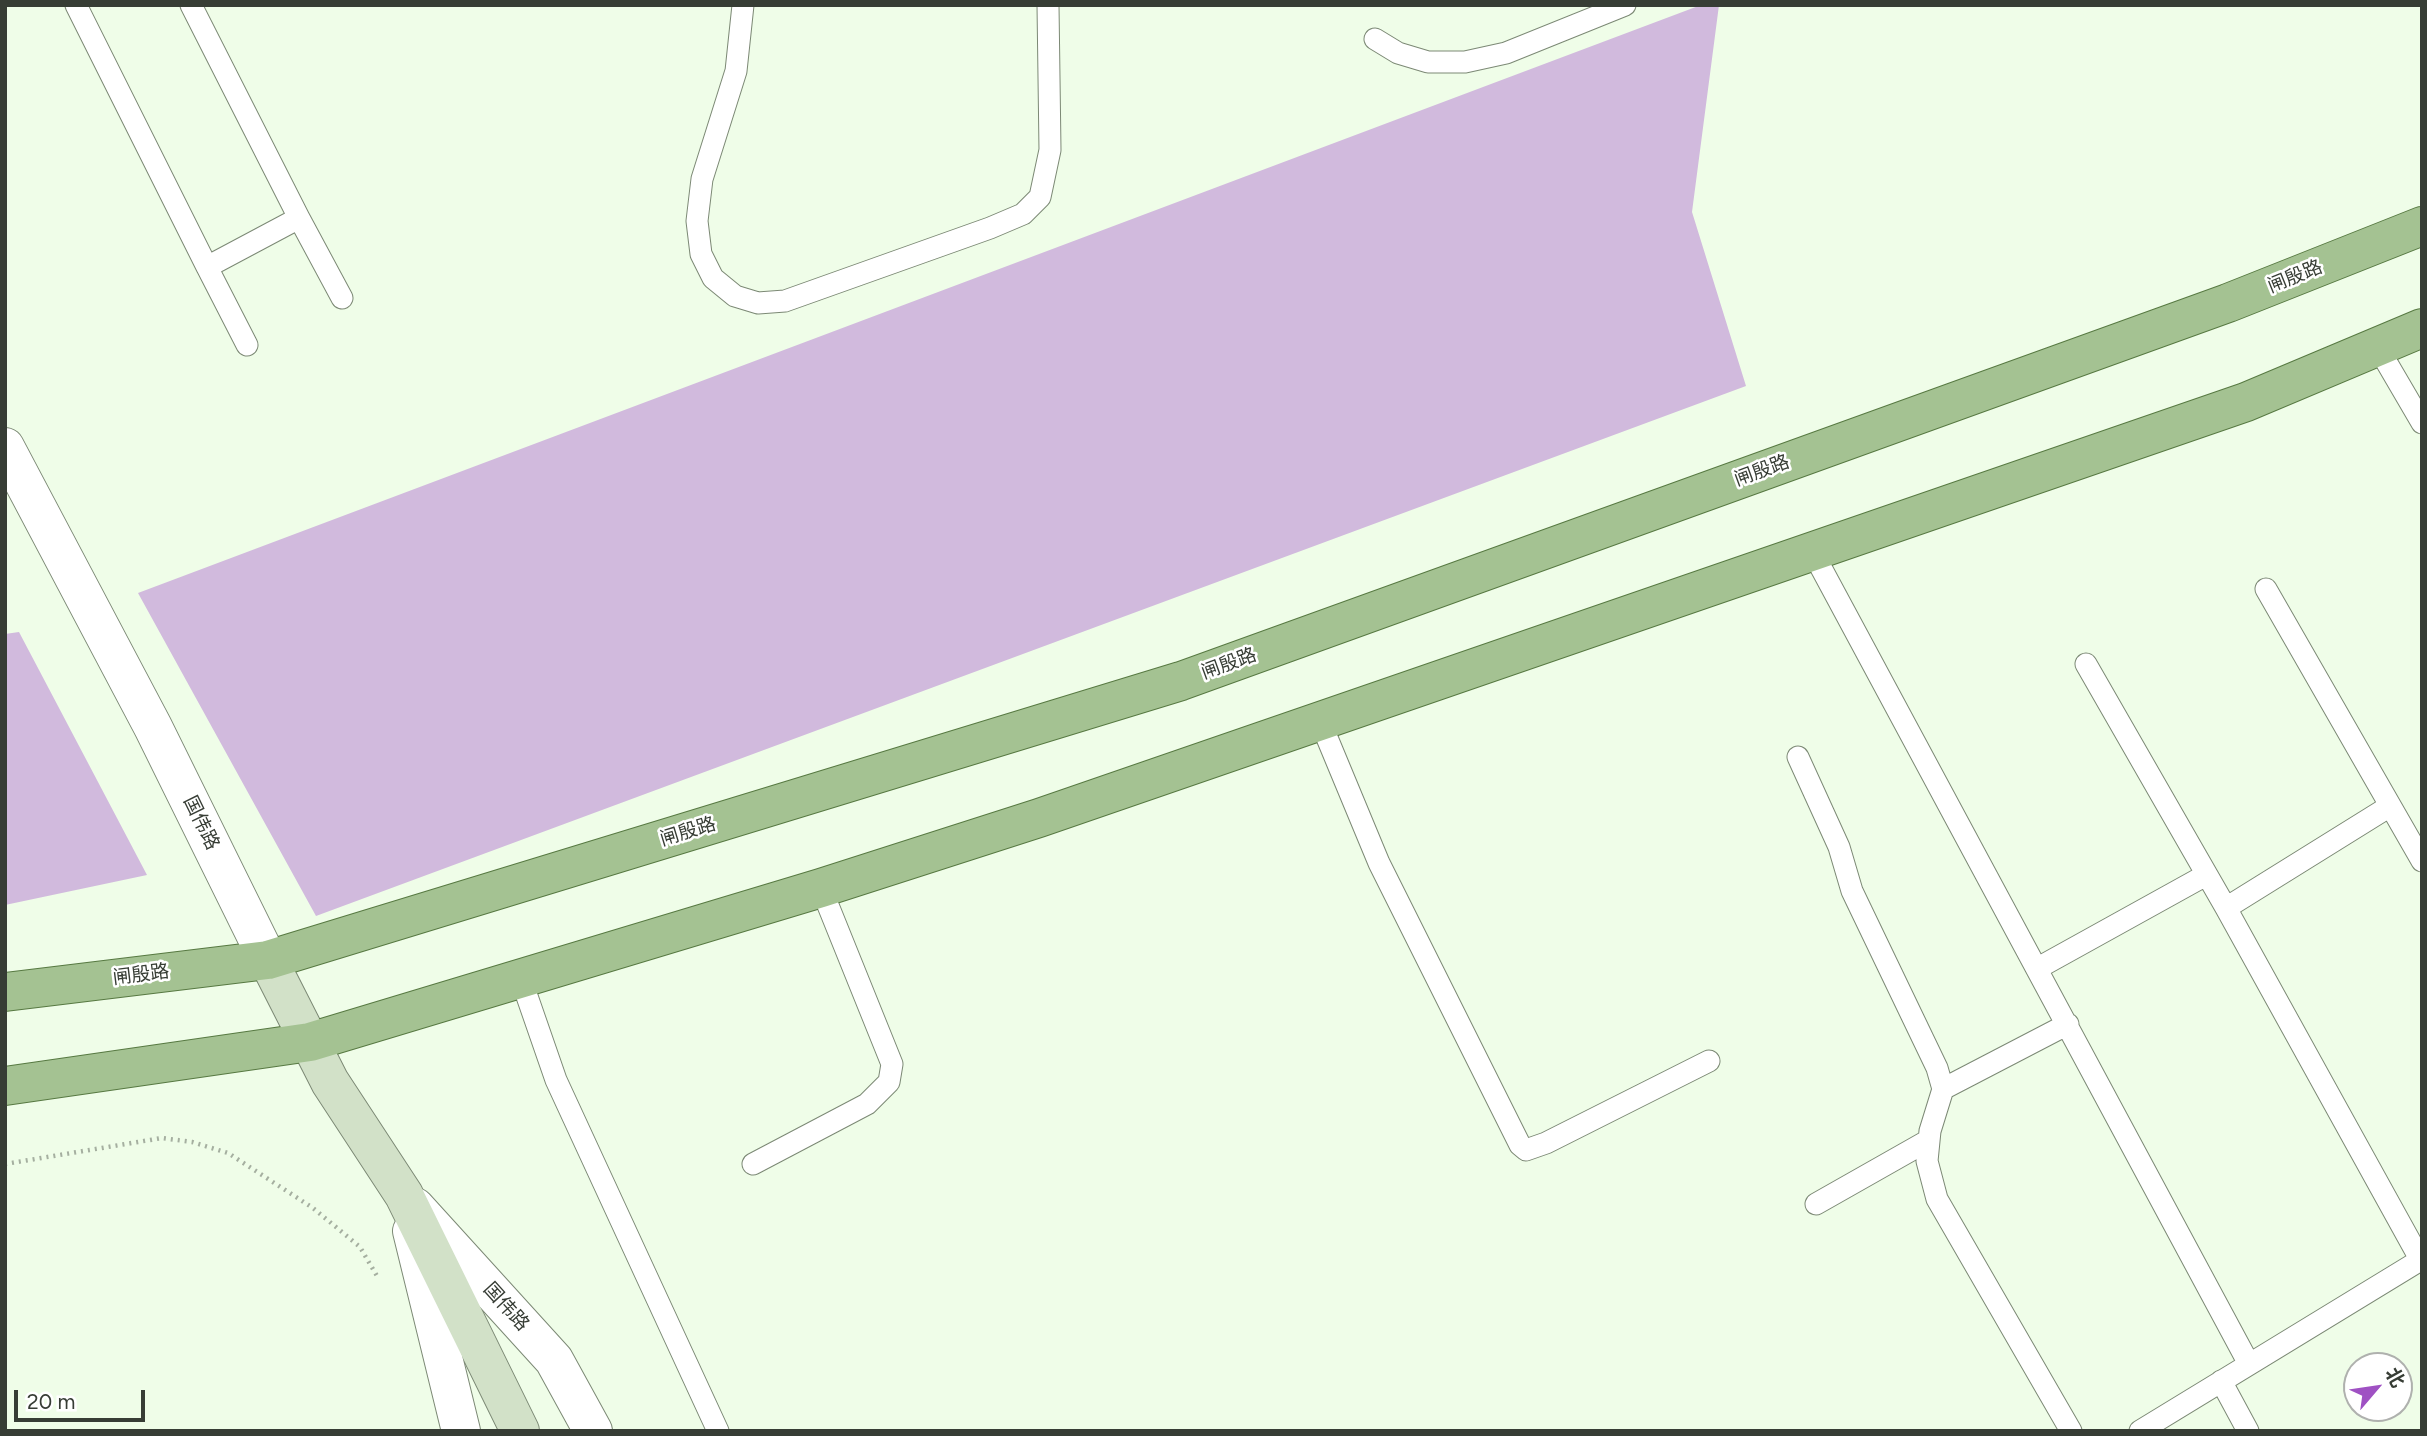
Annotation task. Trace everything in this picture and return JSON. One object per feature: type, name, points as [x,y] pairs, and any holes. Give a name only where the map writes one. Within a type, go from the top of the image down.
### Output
[{"type":"main road","name":"闸殷路","points":[[5,992],[268,960],[1181,681],[2228,303],[2422,226]]},
{"type":"main road","points":[[5,1086],[310,1042],[821,888],[1039,818],[2246,402],[2422,328]]},
{"type":"street","name":"国伟路","points":[[5,447],[153,727],[330,1082],[404,1195],[520,1431]]},
{"type":"street","name":"国伟路","points":[[404,1195],[461,1431]]},
{"type":"street","name":"国伟路","points":[[404,1195],[554,1360],[593,1431]]},
{"type":"lane","points":[[76,5],[247,345]]},
{"type":"lane","points":[[191,5],[342,298]]},
{"type":"lane","points":[[743,5],[736,71],[702,179],[696,221],[701,254],[713,278],[735,296],[758,303],[785,301],[990,228],[1023,214],[1040,197],[1050,150],[1048,5]]},
{"type":"lane","points":[[1376,39],[1398,54],[1428,62],[1465,62],[1506,53],[1625,5]]},
{"type":"lane","points":[[207,267],[299,218]]},
{"type":"lane","points":[[2377,346],[2422,423]]},
{"type":"lane","points":[[1812,551],[2249,1364]]},
{"type":"lane","points":[[2266,589],[2390,806],[2418,847]]},
{"type":"lane","points":[[2086,664],[2421,1259],[2140,1431]]},
{"type":"lane","points":[[1320,721],[1379,863],[1520,1145],[1527,1150],[1546,1143],[1709,1061]]},
{"type":"lane","points":[[1798,757],[1839,847],[1852,891],[1937,1068],[1943,1089],[1929,1140],[1927,1161],[1937,1199],[2071,1431]]},
{"type":"lane","points":[[2225,908],[2390,806]]},
{"type":"lane","points":[[2038,968],[2206,875]]},
{"type":"lane","points":[[753,1164],[867,1104],[889,1082],[892,1065],[821,888]]},
{"type":"lane","points":[[521,979],[556,1080],[718,1431]]},
{"type":"lane","points":[[1943,1089],[2068,1024]]},
{"type":"lane","points":[[1816,1204],[1929,1140]]},
{"type":"lane","points":[[2221,1381],[2248,1431]]},
{"type":"path","points":[[5,1164],[162,1138],[192,1142],[228,1153],[313,1208],[360,1247],[379,1280]]},
{"type":"shaded area","points":[[1701,5],[1719,5],[1692,212],[1746,386],[316,916],[138,593]]},
{"type":"shaded area","points":[[19,632],[147,875],[5,905],[5,634]]}]
